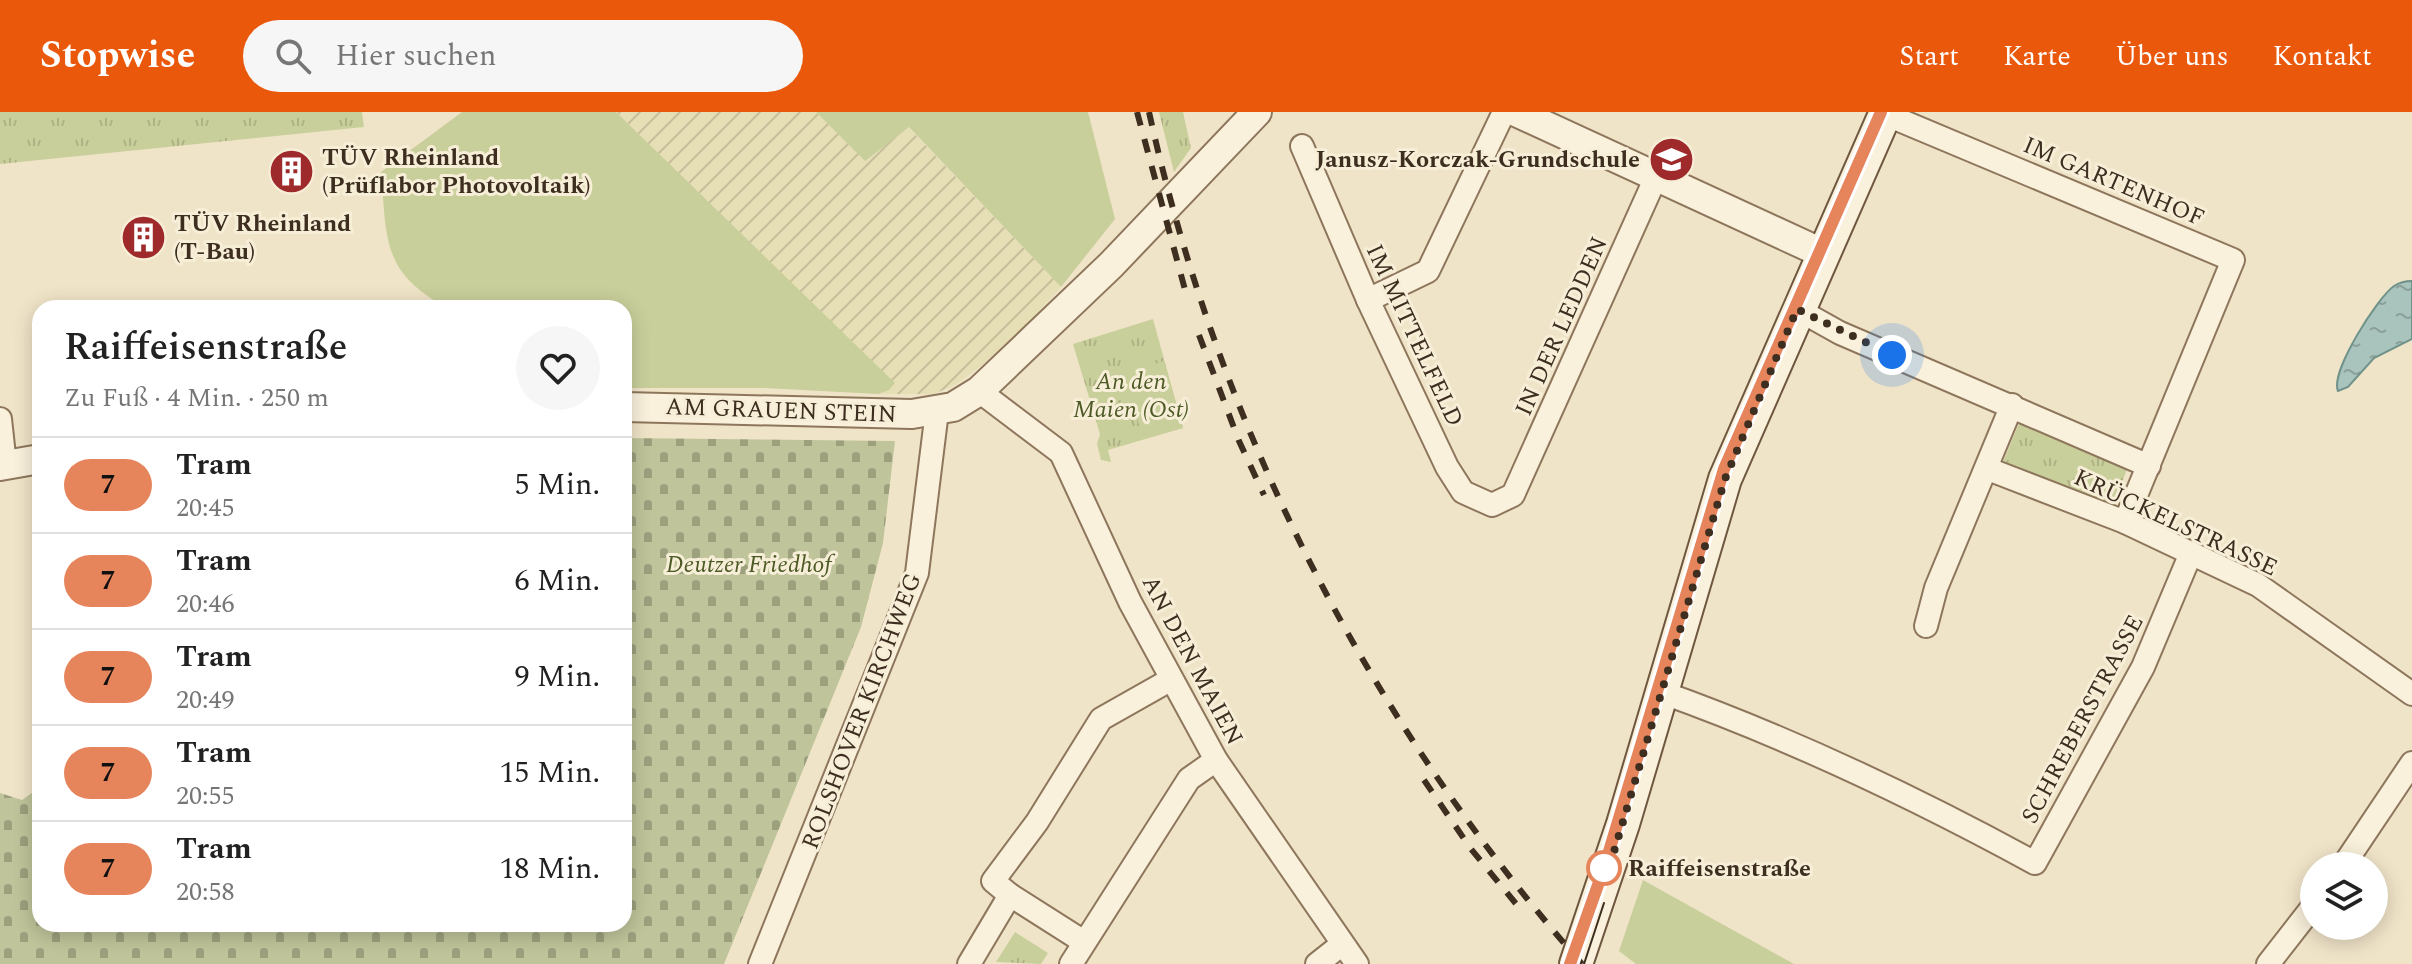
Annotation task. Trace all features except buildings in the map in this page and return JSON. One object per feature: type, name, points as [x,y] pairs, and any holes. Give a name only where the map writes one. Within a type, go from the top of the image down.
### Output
[{"type":"main road","points":[[1576,964],[1619,836],[1725,479],[1885,113]]},
{"type":"street","points":[[937,411],[953,407],[979,391],[1111,265],[1257,112]]},
{"type":"street","points":[[1368,300],[1428,271],[1516,113],[1822,253]]},
{"type":"street","name":"IM GARTENHOF","points":[[1885,113],[2233,260],[2149,466]]},
{"type":"street","name":"IM MITTELFELD","points":[[1302,146],[1368,300],[1447,467],[1463,492],[1492,505],[1513,495]]},
{"type":"street","name":"IN DER LEDDEN","points":[[1513,495],[1656,177]]},
{"type":"street","name":"KRÜCKELSTRASSE","points":[[1797,309],[1840,333],[2149,466]]},
{"type":"street","name":"AN DEN MAIEN","points":[[979,391],[1061,453],[1170,680],[1216,760],[1357,964]]},
{"type":"street","points":[[1926,626],[1936,588],[2012,405]]},
{"type":"street","name":"AM GRAUEN STEIN","points":[[632,407],[937,411]]},
{"type":"street","name":"ROLSHOVER KIRCHWEG","points":[[760,964],[917,573],[937,411]]},
{"type":"street","points":[[0,419],[2,466],[32,460]]},
{"type":"street","points":[[2125,522],[2149,466]]},
{"type":"street","name":"KRÜCKELSTRASSE","points":[[1988,469],[2125,522],[2258,585],[2412,694]]},
{"type":"street","name":"SCHREBERSTRASSE","points":[[1661,692],[1753,726],[1907,796],[2035,863],[2143,667],[2191,553]]},
{"type":"street","points":[[969,964],[1002,888],[1037,822],[1101,719],[1170,680]]},
{"type":"street","points":[[1071,964],[1189,779],[1216,760]]},
{"type":"street","points":[[2352,852],[2412,763]]},
{"type":"street","points":[[1002,888],[1084,942]]},
{"type":"street","points":[[2268,964],[2300,923]]},
{"type":"street","points":[[1317,964],[1341,945]]},
{"type":"shaded area","points":[[616,112],[816,112],[865,160],[908,127],[1061,287],[1006,347],[954,386],[933,394],[878,394],[889,390],[894,383]]},
{"type":"green space","points":[[0,112],[362,112],[364,127],[0,164]]},
{"type":"green space","points":[[462,112],[616,112],[895,383],[889,390],[878,394],[764,388],[632,388],[632,300],[433,300],[410,281],[392,252],[387,235],[381,172]]},
{"type":"green space","points":[[816,112],[1088,112],[1115,219],[1061,287],[909,127],[865,161]]},
{"type":"green space","points":[[1159,112],[1183,112],[1191,148],[1174,172]]},
{"type":"green space","name":"An den Maien (Ost)","points":[[1153,319],[1183,428],[1108,450],[1111,462],[1101,460],[1097,444],[1100,434],[1073,344]]},
{"type":"green space","points":[[1164,361],[1183,428],[1143,439],[1124,373]]},
{"type":"green space","points":[[2019,423],[2128,467],[2112,508],[2003,462]]},
{"type":"green space","name":"Deutzer Friedhof","points":[[632,438],[895,441],[883,543],[861,627],[724,964],[0,964],[0,793],[22,800],[32,793],[32,932],[632,932]]},
{"type":"green space","points":[[1643,880],[1794,964],[1636,964],[1619,951]]},
{"type":"green space","points":[[1015,932],[1048,953],[1041,964],[996,962]]},
{"type":"water","points":[[2412,281],[2412,339],[2374,358],[2348,387],[2338,391],[2341,368],[2367,319],[2394,286]]},
{"type":"tram line","points":[[1570,964],[1610,846],[1679,608],[1734,442],[1774,346],[1881,112]]},
{"type":"tram line","name":"7","points":[[1570,964],[1621,813],[1716,490],[1751,401],[1881,112]]},
{"type":"tram line","points":[[1584,964],[1604,903]]},
{"type":"railway","points":[[1137,112],[1187,297]]},
{"type":"railway","points":[[1149,112],[1179,230],[1216,345],[1260,457],[1312,565],[1369,671],[1434,773],[1505,870],[1582,964]]},
{"type":"railway","points":[[1199,335],[1239,441],[1264,495]]},
{"type":"railway","points":[[1424,780],[1471,849],[1517,905]]},
{"type":"place","name":"Janusz-Korczak-Grundschule","points":[[1671,159]]},
{"type":"place","name":"TÜV Rheinland (Prüflabor Photovoltaik)","points":[[291,171]]},
{"type":"place","name":"TÜV Rheinland (T-Bau)","points":[[143,237]]},
{"type":"place","name":"Raiffeisenstraße","points":[[1604,868]]},
{"type":"route","points":[[1604,868],[1608,872],[1725,479],[1797,309],[1827,327],[1892,355]]}]
